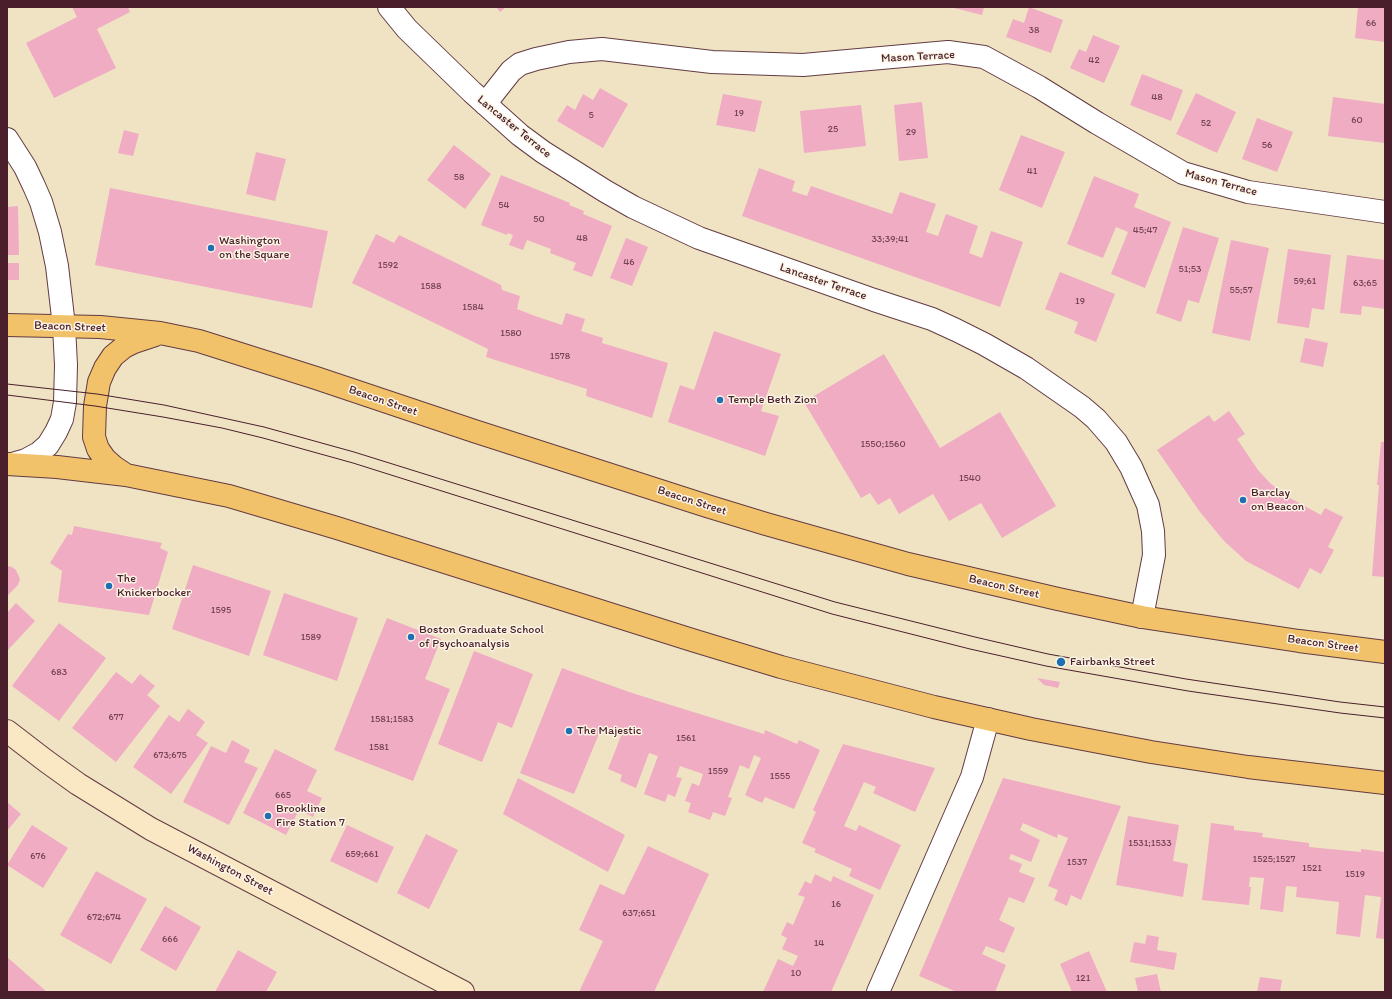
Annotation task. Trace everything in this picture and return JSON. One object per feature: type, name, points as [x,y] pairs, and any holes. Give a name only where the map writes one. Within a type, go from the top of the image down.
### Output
[{"type":"main road","name":"Beacon Street","points":[[7,325],[100,327],[160,333],[199,341],[232,350],[474,431],[759,522],[867,554],[1000,586],[1142,617],[1299,641],[1385,652]]},
{"type":"main road","points":[[126,475],[105,459],[98,449],[94,437],[95,406],[99,382],[105,368],[113,356],[124,347],[160,333]]},
{"type":"main road","points":[[9,464],[57,467],[126,475],[229,496],[282,511],[781,667],[911,701],[988,719],[1063,736],[1151,752],[1256,768],[1385,784]]},
{"type":"main road","name":"Washington Street","points":[[7,731],[78,784],[151,829],[463,992]]},
{"type":"street","name":"Lancaster Terrace","points":[[389,7],[407,29],[485,104],[520,134],[543,152],[633,207],[700,238],[947,325],[1014,361],[1049,383],[1082,407],[1096,419],[1116,442],[1131,467],[1148,505],[1151,516],[1154,544],[1150,577],[1142,617]]},
{"type":"street","name":"Mason Terrace","points":[[485,104],[511,71],[520,64],[569,52],[602,49],[712,62],[803,65],[948,52],[984,57],[1039,87],[1183,173],[1248,192],[1385,212]]},
{"type":"street","points":[[7,140],[30,178],[46,216],[57,266],[64,326],[66,390],[62,418],[48,445],[39,453],[26,460],[9,464]]},
{"type":"street","points":[[878,992],[972,777],[988,719]]},
{"type":"building","points":[[72,7],[128,7],[130,12],[97,29],[116,68],[54,98],[26,43],[77,17]]},
{"type":"building","points":[[496,7],[506,7],[500,12]]},
{"type":"building","points":[[950,7],[984,7],[982,15]]},
{"type":"building","points":[[1029,7],[1063,20],[1051,53],[1006,37],[1013,19],[1024,23]]},
{"type":"building","points":[[1358,7],[1385,7],[1385,42],[1355,38]]},
{"type":"building","points":[[1093,35],[1120,46],[1104,83],[1070,68],[1079,49],[1086,52]]},
{"type":"building","points":[[1142,74],[1183,90],[1171,121],[1130,105]]},
{"type":"building","points":[[600,88],[628,104],[603,148],[557,121],[567,105],[575,110],[583,94],[593,100]]},
{"type":"building","points":[[1196,93],[1236,112],[1217,153],[1176,134]]},
{"type":"building","points":[[723,94],[762,101],[755,132],[716,125]]},
{"type":"building","points":[[1333,97],[1385,104],[1385,143],[1328,136]]},
{"type":"building","points":[[922,102],[928,158],[899,161],[894,105]]},
{"type":"building","points":[[861,105],[866,146],[804,153],[800,111]]},
{"type":"building","points":[[1257,118],[1293,132],[1277,172],[1242,159]]},
{"type":"building","points":[[124,130],[139,134],[133,156],[118,153]]},
{"type":"building","points":[[1021,135],[1065,152],[1042,208],[999,190]]},
{"type":"building","points":[[454,145],[491,174],[465,209],[427,180]]},
{"type":"building","points":[[256,152],[286,159],[275,201],[246,194]]},
{"type":"building","points":[[759,168],[795,181],[792,191],[807,196],[811,186],[892,214],[900,192],[936,204],[926,232],[938,236],[946,214],[978,226],[969,253],[982,258],[991,231],[1023,242],[1000,307],[742,216]]},
{"type":"building","points":[[501,175],[570,203],[569,205],[584,211],[583,214],[612,226],[592,277],[573,270],[576,263],[550,253],[551,249],[527,240],[523,250],[509,245],[513,235],[508,233],[507,235],[481,225]]},
{"type":"building","points":[[1094,176],[1139,194],[1134,207],[1171,222],[1145,288],[1111,274],[1128,232],[1116,227],[1103,258],[1067,244]]},
{"type":"building","name":"Washington on the Square","points":[[110,188],[328,231],[312,308],[95,265]]},
{"type":"building","points":[[18,206],[19,255],[7,255],[7,207]]},
{"type":"building","points":[[1183,227],[1219,238],[1199,303],[1188,300],[1181,322],[1156,313]]},
{"type":"building","points":[[376,234],[394,243],[399,235],[501,285],[502,290],[520,296],[517,309],[562,325],[566,313],[585,319],[581,331],[603,338],[602,343],[668,363],[652,418],[586,396],[587,389],[486,357],[488,349],[352,283]]},
{"type":"building","points":[[626,238],[648,247],[632,286],[610,278]]},
{"type":"building","points":[[1231,240],[1269,248],[1250,341],[1212,333]]},
{"type":"building","points":[[1288,249],[1331,255],[1324,310],[1312,308],[1309,328],[1277,323]]},
{"type":"building","points":[[1347,255],[1385,260],[1385,309],[1362,306],[1361,315],[1340,313]]},
{"type":"building","points":[[7,263],[19,263],[19,280],[7,280]]},
{"type":"building","points":[[1060,272],[1115,294],[1096,342],[1074,333],[1078,322],[1045,309]]},
{"type":"building","name":"Temple Beth Zion","points":[[714,331],[781,354],[761,411],[779,416],[765,456],[668,422],[680,385],[694,390]]},
{"type":"building","points":[[1305,338],[1328,343],[1323,367],[1300,362]]},
{"type":"building","points":[[884,354],[940,448],[1000,412],[1056,506],[1002,538],[981,503],[949,521],[933,494],[899,514],[890,498],[878,505],[870,493],[861,498],[804,402]]},
{"type":"building","name":"Barclay on Beacon","points":[[1229,411],[1245,434],[1237,439],[1258,470],[1270,483],[1288,497],[1321,515],[1325,508],[1343,517],[1328,547],[1334,550],[1321,574],[1310,568],[1299,589],[1246,561],[1224,541],[1200,512],[1157,450],[1209,415],[1214,422]]},
{"type":"building","points":[[1381,442],[1385,442],[1385,577],[1372,576]]},
{"type":"building","name":"The Knickerbocker","points":[[74,526],[162,543],[160,548],[168,552],[149,615],[58,602],[62,571],[50,563],[68,534],[72,535]]},
{"type":"building","points":[[193,565],[271,591],[249,656],[172,629]]},
{"type":"building","points":[[7,566],[16,570],[20,579],[18,585],[7,596]]},
{"type":"building","points":[[284,593],[358,618],[337,681],[263,655]]},
{"type":"building","points":[[16,603],[35,621],[7,651],[7,613]]},
{"type":"building","points":[[387,618],[441,639],[425,679],[450,689],[413,781],[334,750]]},
{"type":"building","points":[[59,623],[106,658],[59,721],[12,686]]},
{"type":"building","points":[[474,651],[533,674],[512,728],[498,722],[482,762],[438,744]]},
{"type":"building","points":[[562,668],[632,693],[764,734],[765,730],[797,744],[799,740],[820,750],[794,809],[765,797],[762,803],[745,795],[761,758],[754,755],[749,769],[740,765],[728,797],[732,798],[725,816],[713,812],[710,820],[688,812],[691,803],[685,801],[692,783],[699,786],[703,774],[680,766],[676,777],[682,778],[675,797],[668,794],[665,802],[644,794],[658,756],[649,753],[636,788],[620,781],[622,775],[608,769],[621,736],[601,729],[574,794],[520,773]]},
{"type":"building","points":[[116,672],[132,684],[140,674],[155,686],[147,695],[160,706],[116,762],[72,728]]},
{"type":"building","points":[[1037,678],[1060,682],[1058,688],[1044,685]]},
{"type":"building","points":[[188,709],[205,722],[196,735],[208,743],[171,794],[133,767],[169,715],[179,722]]},
{"type":"building","points":[[232,740],[250,750],[244,762],[258,768],[229,825],[183,802],[211,746],[226,753]]},
{"type":"building","points":[[843,744],[935,768],[915,812],[873,793],[876,787],[864,782],[844,826],[856,831],[859,825],[901,845],[880,890],[849,876],[852,869],[814,852],[816,849],[802,843],[816,812],[813,810]]},
{"type":"building","points":[[275,749],[317,770],[307,791],[322,798],[313,817],[299,810],[286,835],[243,813]]},
{"type":"building","points":[[518,778],[625,835],[608,872],[503,814]]},
{"type":"building","points":[[1003,778],[1121,806],[1081,900],[1071,895],[1067,906],[1054,900],[1058,890],[1048,886],[1068,838],[1058,834],[1057,838],[1023,823],[1020,830],[1040,840],[1031,862],[1011,854],[1009,859],[1022,864],[1019,872],[1035,878],[1024,903],[1009,897],[999,920],[1015,928],[1004,953],[986,946],[982,954],[1006,965],[995,992],[957,992],[919,976]]},
{"type":"building","points":[[7,802],[21,814],[7,831]]},
{"type":"building","points":[[1128,816],[1179,825],[1173,861],[1188,864],[1183,897],[1116,885]]},
{"type":"building","points":[[1211,823],[1234,826],[1234,830],[1263,833],[1262,837],[1309,843],[1309,847],[1361,852],[1361,849],[1385,852],[1385,939],[1376,938],[1381,897],[1365,895],[1360,937],[1336,934],[1339,902],[1296,897],[1297,887],[1286,886],[1283,912],[1260,909],[1264,878],[1250,877],[1249,887],[1251,887],[1249,905],[1202,900]]},
{"type":"building","points":[[32,825],[68,848],[43,888],[7,865]]},
{"type":"building","points":[[347,825],[394,847],[377,883],[330,861]]},
{"type":"building","points":[[426,834],[458,850],[429,909],[397,893]]},
{"type":"building","points":[[648,846],[709,874],[654,992],[579,992],[603,941],[579,930],[600,884],[624,895]]},
{"type":"building","points":[[96,871],[147,899],[111,964],[60,935]]},
{"type":"building","points":[[815,874],[831,882],[833,876],[874,895],[831,992],[763,992],[778,959],[793,966],[798,956],[782,949],[787,938],[781,935],[787,922],[793,925],[805,897],[798,895],[805,881],[811,884]]},
{"type":"building","points":[[165,906],[201,927],[176,971],[140,950]]},
{"type":"building","points":[[1147,935],[1159,937],[1157,950],[1177,953],[1174,970],[1130,962],[1134,942],[1145,944]]},
{"type":"building","points":[[238,950],[277,972],[266,992],[215,992]]},
{"type":"building","points":[[1089,951],[1107,992],[1072,992],[1060,964]]},
{"type":"building","points":[[7,957],[47,992],[7,992]]},
{"type":"building","points":[[1157,974],[1161,992],[1138,992],[1135,978]]},
{"type":"building","points":[[1260,977],[1282,980],[1280,992],[1257,992]]},
{"type":"tram line","points":[[7,384],[97,394],[164,405],[264,427],[354,452],[835,602],[975,637],[1048,654],[1186,679],[1340,702],[1385,707]]},
{"type":"tram line","points":[[7,395],[95,406],[163,417],[222,428],[263,438],[353,463],[832,614],[970,649],[1046,666],[1188,691],[1385,718]]},
{"type":"place","name":"Washington on the Square","points":[[211,248]]},
{"type":"place","name":"Temple Beth Zion","points":[[720,400]]},
{"type":"place","name":"Barclay on Beacon","points":[[1243,500]]},
{"type":"place","name":"The Knickerbocker","points":[[109,586]]},
{"type":"place","name":"Boston Graduate School of Psychoanalysis","points":[[411,637]]},
{"type":"place","name":"Fairbanks Street","points":[[1061,662]]},
{"type":"place","name":"The Majestic","points":[[569,731]]},
{"type":"place","name":"Brookline Fire Station 7","points":[[268,816]]}]
